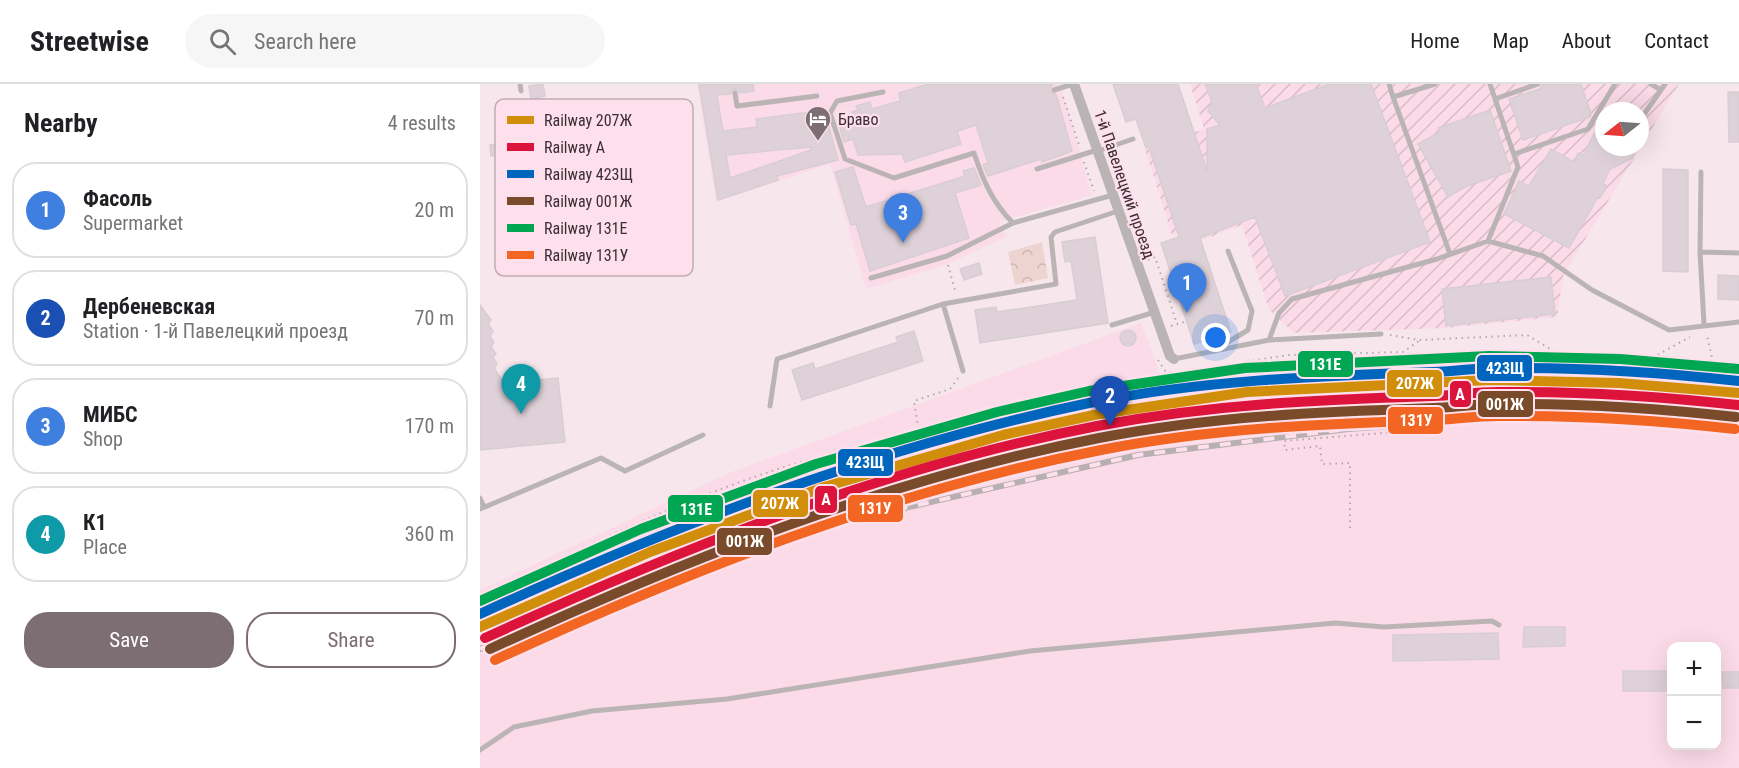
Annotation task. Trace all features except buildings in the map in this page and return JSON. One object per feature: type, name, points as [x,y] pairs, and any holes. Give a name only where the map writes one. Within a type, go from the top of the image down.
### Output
[{"type":"street","name":"1-й Павелецкий проезд","points":[[1074,84],[1170,356],[1174,359]]},
{"type":"lane","points":[[519,84],[521,91]]},
{"type":"lane","points":[[1057,89],[1074,84]]},
{"type":"lane","points":[[1389,84],[1450,254]]},
{"type":"lane","points":[[1393,97],[1435,84]]},
{"type":"lane","points":[[1488,241],[1518,167],[1490,84]]},
{"type":"lane","points":[[1495,99],[1538,84]]},
{"type":"lane","points":[[1514,154],[1588,129],[1615,84]]},
{"type":"lane","points":[[1651,84],[1661,90]]},
{"type":"lane","points":[[1649,107],[1665,84]]},
{"type":"lane","points":[[883,92],[837,101],[830,113],[845,159],[894,178],[974,153],[984,186],[1000,211],[1013,223]]},
{"type":"lane","points":[[735,93],[736,106],[817,96]]},
{"type":"lane","points":[[1037,169],[1133,139]]},
{"type":"lane","points":[[1701,172],[1700,252],[1704,324]]},
{"type":"lane","points":[[871,278],[947,256],[1013,223],[1113,195]]},
{"type":"lane","points":[[770,406],[777,359],[943,304],[1056,284],[1051,237],[1055,232],[1118,211]]},
{"type":"lane","points":[[1269,340],[1279,313],[1292,299],[1488,241],[1543,256],[1592,290],[1669,330],[1704,324],[1739,322]]},
{"type":"lane","points":[[1213,351],[1248,330],[1252,311],[1228,251]]},
{"type":"lane","points":[[1700,252],[1739,253]]},
{"type":"lane","points":[[943,304],[963,371]]},
{"type":"lane","points":[[1112,325],[1155,312]]},
{"type":"lane","points":[[1174,359],[1269,340],[1381,334]]},
{"type":"lane","points":[[480,498],[482,508],[601,459],[625,471],[703,435]]},
{"type":"lane","points":[[480,750],[514,727],[592,711],[727,699],[1030,651],[1335,623],[1384,627],[1492,621],[1499,625]]},
{"type":"path","points":[[1057,89],[1097,201]]},
{"type":"path","points":[[947,256],[958,300]]},
{"type":"path","points":[[1147,260],[1155,257],[1177,324]]},
{"type":"path","points":[[1381,334],[1420,340],[1527,335],[1567,358],[1650,359],[1686,339],[1704,324],[1712,358],[1692,369],[1645,363],[1405,363]]},
{"type":"path","points":[[1156,354],[1162,369],[1166,372],[1208,369],[1288,356],[1403,352],[1420,340]]},
{"type":"path","points":[[1350,528],[1350,463],[1322,464],[1320,446],[1285,450],[1284,441],[1407,431],[1403,352]]},
{"type":"path","points":[[919,432],[914,401],[950,389],[963,371]]},
{"type":"path","points":[[480,597],[585,546],[726,486],[861,446],[919,432],[1162,382]]},
{"type":"path","points":[[1380,398],[1406,397]]},
{"type":"path","points":[[861,446],[868,467],[837,476],[844,495],[874,485]]},
{"type":"shaded area","points":[[697,84],[1060,84],[1092,195],[998,222],[1008,236],[948,264],[866,289],[830,164],[716,202]]},
{"type":"shaded area","points":[[1190,84],[1679,84],[1649,134],[1649,102],[1595,102],[1595,156],[1636,156],[1563,276],[1557,317],[1446,328],[1294,333],[1269,310],[1242,225],[1203,240],[1198,227],[1172,235],[1145,149],[1204,129]]},
{"type":"shaded area","points":[[1141,323],[1162,378],[1326,368],[1480,363],[1640,366],[1739,374],[1739,768],[480,768],[480,590],[731,472]]},
{"type":"green space","points":[[1042,242],[1048,278],[1015,285],[1008,252]]},
{"type":"railway","points":[[480,649],[565,611],[716,559],[843,522],[1138,455],[1348,429],[1498,419],[1677,417],[1739,423]]},
{"type":"rail line","name":"131Е","points":[[480,601],[641,529],[816,464],[997,412],[1089,391],[1245,368],[1489,356],[1620,359],[1739,369]]},
{"type":"rail line","name":"423Щ","points":[[480,614],[703,519],[855,465],[1010,421],[1132,395],[1260,380],[1490,368],[1619,371],[1739,381]]},
{"type":"rail line","name":"207Ж","points":[[480,627],[650,552],[824,487],[1003,435],[1094,415],[1247,392],[1490,380],[1619,383],[1739,393]]},
{"type":"rail line","name":"A","points":[[485,638],[709,542],[862,487],[1018,443],[1097,426],[1182,413],[1265,404],[1490,392],[1618,395],[1738,405]]},
{"type":"rail line","name":"001Ж","points":[[490,649],[638,584],[788,525],[942,476],[1020,455],[1099,438],[1183,425],[1266,416],[1490,404],[1617,407],[1736,417]]},
{"type":"rail line","name":"131У","points":[[495,660],[642,595],[792,537],[945,487],[1101,450],[1184,437],[1267,428],[1490,416],[1616,419],[1735,429]]},
{"type":"place","name":"Браво","points":[[818,142]]},
{"type":"place","name":"МИБС","points":[[903,243]]},
{"type":"place","name":"Фасоль","points":[[1187,313]]},
{"type":"place","name":"К1","points":[[521,414]]},
{"type":"place","name":"Дербеневская","points":[[1110,426]]}]
